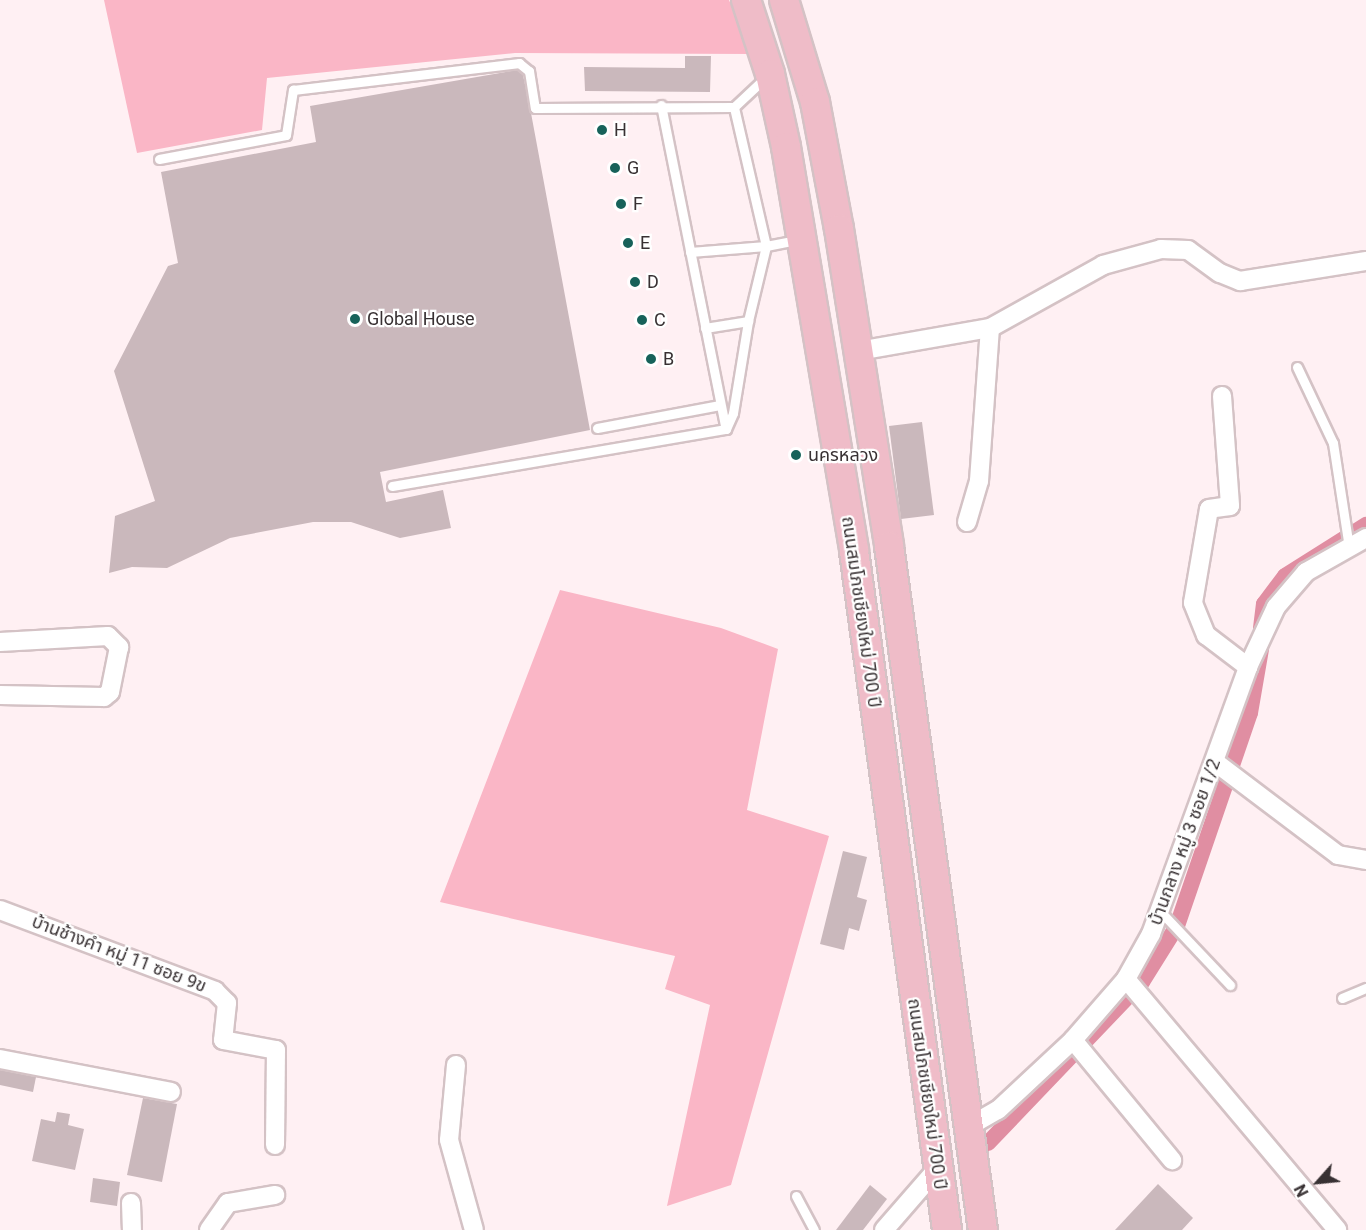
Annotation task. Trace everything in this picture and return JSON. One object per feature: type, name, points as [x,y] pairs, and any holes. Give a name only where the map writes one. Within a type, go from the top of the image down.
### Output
[{"type":"main road","name":"ถนนสมโภชเชียงใหม่ 700 ปี","points":[[746,0],[770,74],[802,239],[854,551],[947,1230]]},
{"type":"main road","name":"ถนนสมโภชเชียงใหม่ 700 ปี","points":[[784,0],[816,102],[858,351],[983,1230]]},
{"type":"street","points":[[858,351],[990,328],[1103,265],[1161,249],[1188,249],[1220,273],[1240,281],[1366,261]]},
{"type":"street","points":[[967,522],[979,481],[990,328]]},
{"type":"street","points":[[1222,396],[1230,506],[1209,509],[1193,603],[1206,635],[1248,667]]},
{"type":"street","name":"บ้านกลาง หมู่ 3 ซอย 1/2","points":[[968,1127],[998,1110],[1073,1040],[1126,978],[1160,911],[1248,667],[1276,607],[1306,572],[1354,542]]},
{"type":"street","points":[[0,642],[108,636],[119,646],[110,692],[104,697],[0,695]]},
{"type":"street","points":[[1215,762],[1338,855],[1366,860]]},
{"type":"street","name":"บ้านช้างคำ หมู่ 11 ซอย 9ข","points":[[0,910],[215,991],[227,1003],[223,1040],[276,1050],[274,1145]]},
{"type":"street","points":[[1126,978],[1337,1230]]},
{"type":"street","points":[[1073,1040],[1172,1160]]},
{"type":"street","points":[[0,1059],[171,1092]]},
{"type":"street","points":[[456,1065],[449,1140],[474,1230]]},
{"type":"street","points":[[884,1230],[937,1169]]},
{"type":"street","points":[[209,1230],[228,1203],[275,1195]]},
{"type":"street","points":[[131,1203],[132,1230]]},
{"type":"lane","points":[[159,159],[286,135],[293,90],[519,63],[529,71],[536,108],[661,105],[734,107],[770,74]]},
{"type":"lane","points":[[661,105],[726,429]]},
{"type":"lane","points":[[726,429],[733,413],[747,321],[766,246],[734,107]]},
{"type":"lane","points":[[690,252],[766,246],[802,239]]},
{"type":"lane","points":[[705,328],[747,321]]},
{"type":"lane","points":[[1297,367],[1333,443],[1344,523],[1354,542]]},
{"type":"lane","points":[[597,428],[720,405]]},
{"type":"lane","points":[[392,486],[726,429]]},
{"type":"lane","points":[[1160,911],[1230,985]]},
{"type":"lane","points":[[1341,998],[1366,988]]},
{"type":"lane","points":[[796,1196],[814,1230]]},
{"type":"shaded area","points":[[104,0],[729,0],[752,54],[515,53],[267,78],[262,130],[137,153]]},
{"type":"shaded area","points":[[560,590],[721,628],[778,649],[747,810],[829,836],[731,1185],[667,1206],[710,1005],[665,989],[675,956],[440,902]]},
{"type":"building","points":[[685,56],[711,56],[710,92],[585,91],[584,67],[685,68]]},
{"type":"building","name":"Global House","points":[[517,70],[523,75],[531,113],[590,430],[380,472],[386,502],[443,490],[451,528],[400,538],[351,522],[313,522],[230,538],[167,568],[132,567],[109,573],[115,516],[155,501],[114,371],[168,266],[178,263],[161,172],[316,142],[310,106]]},
{"type":"building","points":[[922,422],[934,515],[901,519],[889,426]]},
{"type":"building","points":[[843,851],[867,857],[857,897],[867,900],[859,931],[849,928],[844,950],[820,944]]},
{"type":"building","points":[[0,1070],[36,1077],[33,1092],[0,1085]]},
{"type":"building","points":[[143,1098],[177,1104],[162,1182],[127,1175]]},
{"type":"building","points":[[57,1112],[70,1114],[68,1125],[84,1129],[75,1170],[32,1161],[41,1119],[55,1122]]},
{"type":"building","points":[[93,1178],[120,1182],[117,1206],[90,1202]]},
{"type":"building","points":[[1158,1184],[1193,1218],[1182,1230],[1115,1230]]},
{"type":"building","points":[[870,1185],[887,1199],[863,1230],[836,1230]]},
{"type":"waterway","points":[[1261,628],[1264,604],[1285,576],[1366,525]]},
{"type":"waterway","points":[[988,1143],[1142,982],[1177,926],[1250,713],[1261,649]]},
{"type":"place","name":"H","points":[[602,130]]},
{"type":"place","name":"G","points":[[615,168]]},
{"type":"place","name":"F","points":[[621,204]]},
{"type":"place","name":"E","points":[[628,243]]},
{"type":"place","name":"D","points":[[635,282]]},
{"type":"place","name":"Global House","points":[[355,319]]},
{"type":"place","name":"C","points":[[642,320]]},
{"type":"place","name":"B","points":[[651,359]]},
{"type":"place","name":"นครหลวง","points":[[796,455]]}]
